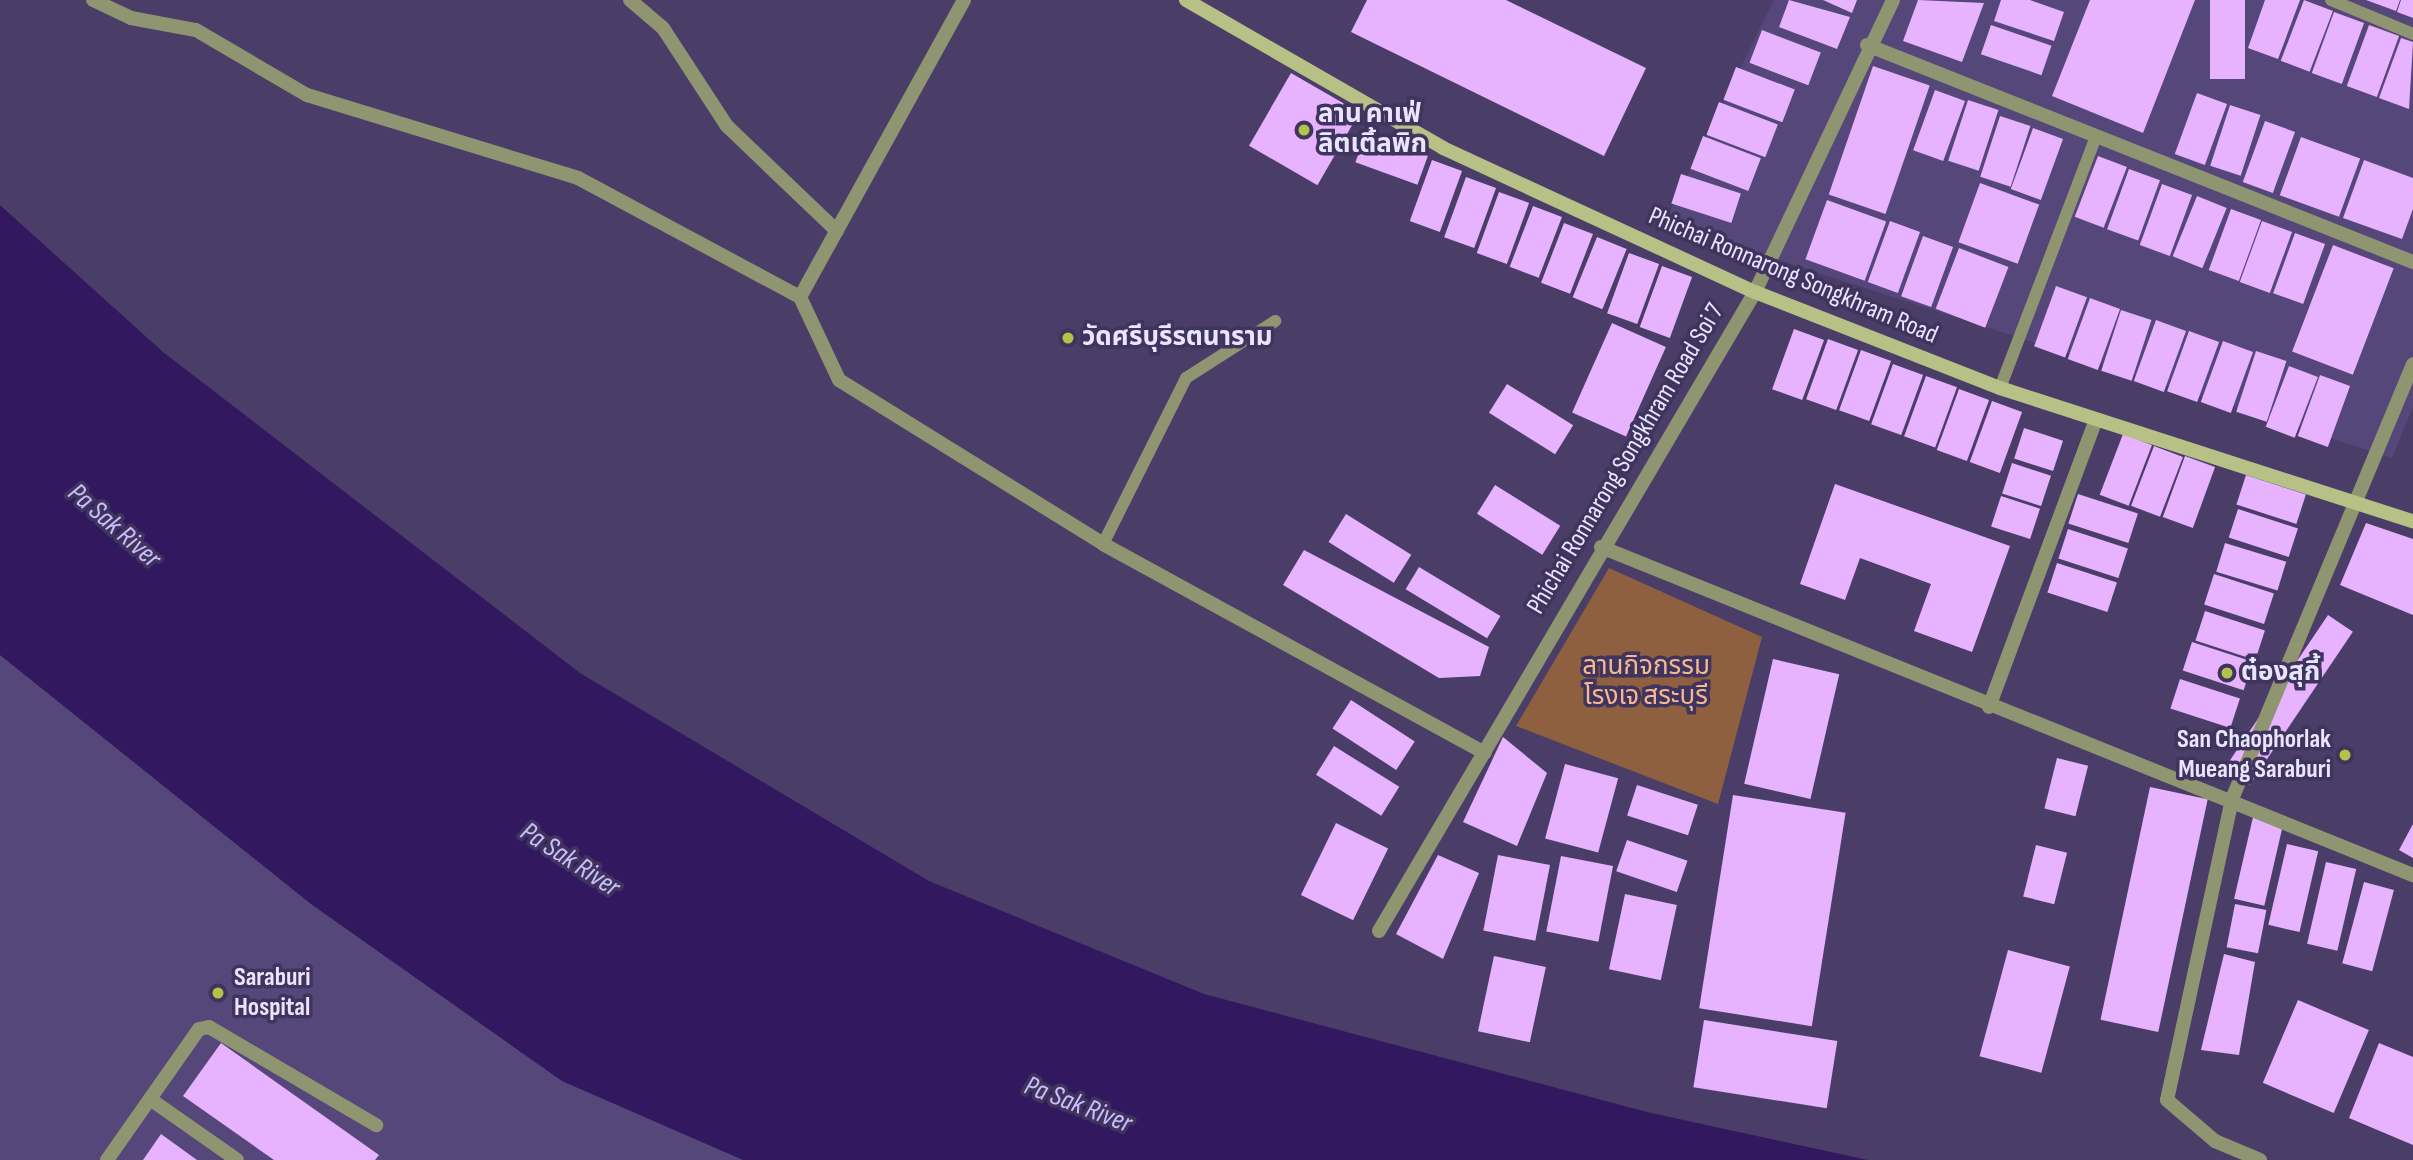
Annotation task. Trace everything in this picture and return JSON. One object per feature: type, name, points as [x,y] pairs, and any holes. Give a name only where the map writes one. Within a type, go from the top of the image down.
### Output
[{"type":"street","points":[[93,0],[131,18],[196,30],[307,94],[578,178],[800,297],[839,380],[1103,544],[1483,753]]},
{"type":"street","points":[[630,0],[663,28],[727,126],[837,231]]},
{"type":"street","points":[[800,297],[964,0]]},
{"type":"street","name":"Phichai Ronnarong Songkhram Road","points":[[1186,0],[1443,148],[1755,292],[2000,388],[2413,521]]},
{"type":"street","name":"Phichai Ronnarong Songkhram Road Soi 7","points":[[1380,931],[1601,547],[1755,292],[1867,45],[1893,0]]},
{"type":"street","points":[[1867,45],[2413,262]]},
{"type":"street","points":[[2260,1160],[2216,1141],[2167,1100],[2232,799],[2413,364]]},
{"type":"street","points":[[1989,706],[2096,420]]},
{"type":"street","points":[[1601,547],[1989,706],[2232,799],[2413,875]]},
{"type":"street","points":[[107,1160],[199,1029],[219,1027],[376,1125]]},
{"type":"street","points":[[150,1099],[237,1160]]},
{"type":"lane","points":[[2331,0],[2413,34]]},
{"type":"lane","points":[[2000,388],[2096,137]]},
{"type":"lane","points":[[1103,544],[1186,378],[1275,321]]},
{"type":"shaded area","points":[[1774,0],[2413,0],[2413,407],[2392,458],[1664,223]]},
{"type":"shaded area","name":"Saraburi Hospital","points":[[0,655],[311,904],[562,1081],[743,1160],[0,1160]]},
{"type":"green space","name":"ลานกิจกรรม โรงเจ สระบุรี","points":[[1609,568],[1762,637],[1718,804],[1516,726]]},
{"type":"water","name":"Pa Sak River","points":[[0,205],[163,352],[580,673],[929,881],[1204,994],[1647,1112],[1868,1160],[743,1160],[562,1081],[311,904],[0,655]]},
{"type":"building","points":[[1367,0],[1506,0],[1646,68],[1604,156],[1351,32]]},
{"type":"building","points":[[1789,0],[1850,17],[1837,49],[1779,27]]},
{"type":"building","points":[[1823,0],[1857,0],[1852,13]]},
{"type":"building","points":[[1918,0],[1984,3],[1962,62],[1903,41]]},
{"type":"building","points":[[2001,0],[2030,0],[2064,12],[2054,41],[1994,21]]},
{"type":"building","points":[[2090,0],[2195,0],[2143,133],[2052,96]]},
{"type":"building","points":[[2210,0],[2245,0],[2245,79],[2210,79]]},
{"type":"building","points":[[2265,0],[2300,0],[2278,59],[2248,48]]},
{"type":"building","points":[[2304,0],[2333,11],[2310,72],[2281,61]]},
{"type":"building","points":[[2366,0],[2400,0],[2396,11]]},
{"type":"building","points":[[2401,0],[2413,0],[2413,18],[2397,12]]},
{"type":"building","points":[[2334,12],[2364,23],[2342,84],[2312,73]]},
{"type":"building","points":[[1991,25],[2052,46],[2041,75],[1981,54]]},
{"type":"building","points":[[2369,25],[2399,36],[2377,97],[2347,86]]},
{"type":"building","points":[[1762,30],[1821,53],[1808,85],[1749,63]]},
{"type":"building","points":[[2401,38],[2413,42],[2409,109],[2379,98]]},
{"type":"building","points":[[1873,66],[1930,86],[1885,214],[1829,195]]},
{"type":"building","points":[[1736,67],[1795,90],[1782,122],[1723,100]]},
{"type":"building","name":"ลาน คาเฟ่ ลิตเติ้ลพิก","points":[[1291,73],[1359,112],[1317,185],[1249,146]]},
{"type":"building","points":[[1935,90],[1965,101],[1943,161],[1913,150]]},
{"type":"building","points":[[2197,93],[2227,104],[2205,165],[2175,154]]},
{"type":"building","points":[[1968,100],[1998,110],[1979,171],[1948,161]]},
{"type":"building","points":[[1719,102],[1778,125],[1765,157],[1706,135]]},
{"type":"building","points":[[2230,105],[2260,115],[2241,176],[2210,166]]},
{"type":"building","points":[[2000,116],[2030,126],[2011,187],[1980,177]]},
{"type":"building","points":[[2265,121],[2295,132],[2273,193],[2243,182]]},
{"type":"building","points":[[2033,128],[2063,139],[2041,200],[2011,189]]},
{"type":"building","points":[[1366,133],[1428,156],[1417,185],[1355,162]]},
{"type":"building","points":[[1703,136],[1761,158],[1748,191],[1690,169]]},
{"type":"building","points":[[2301,137],[2360,159],[2339,217],[2280,195]]},
{"type":"building","points":[[2098,156],[2127,167],[2104,228],[2075,217]]},
{"type":"building","points":[[1432,160],[1462,171],[1440,232],[1410,221]]},
{"type":"building","points":[[2364,160],[2413,178],[2413,209],[2402,239],[2343,218]]},
{"type":"building","points":[[2129,169],[2160,180],[2138,240],[2107,229]]},
{"type":"building","points":[[1681,174],[1741,193],[1731,223],[1671,203]]},
{"type":"building","points":[[1466,177],[1496,188],[1474,248],[1444,237]]},
{"type":"building","points":[[1980,183],[2039,205],[2018,264],[1958,242]]},
{"type":"building","points":[[2162,184],[2192,195],[2170,256],[2140,245]]},
{"type":"building","points":[[1499,192],[1529,203],[1507,264],[1477,253]]},
{"type":"building","points":[[2197,196],[2227,208],[2202,268],[2173,256]]},
{"type":"building","points":[[1827,200],[1886,222],[1865,281],[1805,259]]},
{"type":"building","points":[[1533,206],[1562,217],[1539,278],[1510,267]]},
{"type":"building","points":[[2231,209],[2261,220],[2239,281],[2209,270]]},
{"type":"building","points":[[1890,221],[1920,232],[1898,293],[1868,282]]},
{"type":"building","points":[[2262,221],[2292,232],[2270,293],[2240,282]]},
{"type":"building","points":[[1564,223],[1593,234],[1570,294],[1541,283]]},
{"type":"building","points":[[2295,233],[2325,244],[2303,304],[2273,293]]},
{"type":"building","points":[[1923,236],[1953,247],[1931,307],[1901,296]]},
{"type":"building","points":[[1597,237],[1627,249],[1602,309],[1573,297]]},
{"type":"building","points":[[2333,245],[2394,268],[2353,375],[2292,351]]},
{"type":"building","points":[[1959,248],[2008,267],[1985,328],[1936,309]]},
{"type":"building","points":[[1629,253],[1659,264],[1637,324],[1607,313]]},
{"type":"building","points":[[1662,266],[1692,277],[1670,338],[1640,327]]},
{"type":"building","points":[[2056,286],[2087,297],[2065,357],[2034,346]]},
{"type":"building","points":[[2090,298],[2120,309],[2098,370],[2068,359]]},
{"type":"building","points":[[2121,310],[2151,320],[2132,381],[2101,371]]},
{"type":"building","points":[[2156,320],[2186,331],[2164,392],[2134,381]]},
{"type":"building","points":[[1612,323],[1666,347],[1626,437],[1572,413]]},
{"type":"building","points":[[1794,329],[1824,340],[1802,400],[1772,389]]},
{"type":"building","points":[[2189,331],[2219,342],[2197,402],[2167,391]]},
{"type":"building","points":[[1828,339],[1858,350],[1836,410],[1806,399]]},
{"type":"building","points":[[2223,341],[2253,352],[2231,413],[2201,402]]},
{"type":"building","points":[[1861,350],[1891,361],[1869,421],[1839,410]]},
{"type":"building","points":[[2256,351],[2286,361],[2267,422],[2236,412]]},
{"type":"building","points":[[1893,364],[1923,375],[1901,435],[1871,424]]},
{"type":"building","points":[[2289,366],[2318,377],[2295,438],[2266,427]]},
{"type":"building","points":[[2320,375],[2350,386],[2328,447],[2298,436]]},
{"type":"building","points":[[1926,376],[1957,387],[1935,447],[1904,436]]},
{"type":"building","points":[[1507,384],[1573,425],[1555,454],[1489,413]]},
{"type":"building","points":[[1959,389],[1989,400],[1967,461],[1937,450]]},
{"type":"building","points":[[1992,401],[2022,412],[2000,473],[1970,462]]},
{"type":"building","points":[[2024,428],[2063,441],[2053,471],[2014,458]]},
{"type":"building","points":[[2123,434],[2152,445],[2129,506],[2100,495]]},
{"type":"building","points":[[2154,446],[2183,457],[2160,517],[2131,506]]},
{"type":"building","points":[[2185,456],[2215,467],[2193,528],[2163,517]]},
{"type":"building","points":[[2012,463],[2051,476],[2041,506],[2002,493]]},
{"type":"building","points":[[2246,475],[2306,494],[2296,524],[2236,504]]},
{"type":"building","points":[[1835,484],[2010,546],[1972,652],[1914,631],[1931,584],[1860,558],[1845,600],[1800,584]]},
{"type":"building","points":[[1495,485],[1560,526],[1542,555],[1477,514]]},
{"type":"building","points":[[2078,494],[2138,513],[2128,543],[2068,523]]},
{"type":"building","points":[[2001,496],[2040,509],[2030,539],[1991,526]]},
{"type":"building","points":[[2238,509],[2298,528],[2289,557],[2229,538]]},
{"type":"building","points":[[1346,514],[1411,555],[1394,583],[1329,542]]},
{"type":"building","points":[[2366,523],[2413,539],[2413,615],[2340,585]]},
{"type":"building","points":[[2068,529],[2128,548],[2118,578],[2058,558]]},
{"type":"building","points":[[2225,543],[2286,562],[2277,590],[2216,572]]},
{"type":"building","points":[[1304,550],[1489,647],[1480,676],[1439,678],[1283,585]]},
{"type":"building","points":[[2057,563],[2117,582],[2107,612],[2047,592]]},
{"type":"building","points":[[1419,567],[1500,616],[1487,638],[1406,589]]},
{"type":"building","points":[[2214,574],[2274,593],[2264,624],[2204,604]]},
{"type":"building","points":[[2205,611],[2265,630],[2255,660],[2195,640]]},
{"type":"building","points":[[2328,615],[2353,632],[2249,785],[2225,768]]},
{"type":"building","points":[[2192,642],[2253,662],[2244,690],[2183,671]]},
{"type":"building","points":[[1773,659],[1839,674],[1810,799],[1744,784]]},
{"type":"building","points":[[2180,679],[2240,698],[2230,728],[2170,708]]},
{"type":"building","points":[[1351,700],[1415,741],[1396,770],[1332,729]]},
{"type":"building","points":[[1503,737],[1547,773],[1517,846],[1463,822]]},
{"type":"building","points":[[1334,746],[1399,787],[1381,816],[1316,775]]},
{"type":"building","points":[[2057,758],[2088,766],[2075,816],[2044,808]]},
{"type":"building","points":[[1565,764],[1618,778],[1598,853],[1545,838]]},
{"type":"building","points":[[1637,785],[1698,805],[1688,835],[1627,815]]},
{"type":"building","points":[[2150,787],[2208,799],[2158,1032],[2101,1020]]},
{"type":"building","points":[[1733,795],[1846,813],[1812,1026],[1699,1008]]},
{"type":"building","points":[[2253,817],[2283,824],[2264,906],[2234,899]]},
{"type":"building","points":[[1336,823],[1388,848],[1353,920],[1301,895]]},
{"type":"building","points":[[2413,824],[2413,858],[2399,850]]},
{"type":"building","points":[[1627,840],[1688,861],[1677,892],[1616,871]]},
{"type":"building","points":[[2287,844],[2318,851],[2300,932],[2268,925]]},
{"type":"building","points":[[2036,845],[2067,853],[2054,904],[2023,896]]},
{"type":"building","points":[[1438,855],[1479,873],[1443,959],[1396,934]]},
{"type":"building","points":[[1498,855],[1550,865],[1535,941],[1483,931]]},
{"type":"building","points":[[1561,856],[1613,866],[1598,942],[1546,932]]},
{"type":"building","points":[[2326,862],[2356,869],[2337,951],[2307,944]]},
{"type":"building","points":[[2364,882],[2394,890],[2372,971],[2342,963]]},
{"type":"building","points":[[1625,894],[1677,905],[1661,980],[1609,969]]},
{"type":"building","points":[[2235,904],[2266,910],[2258,953],[2227,947]]},
{"type":"building","points":[[2008,950],[2070,967],[2041,1073],[1980,1056]]},
{"type":"building","points":[[2224,954],[2255,962],[2239,1055],[2201,1050]]},
{"type":"building","points":[[1494,956],[1546,967],[1530,1042],[1478,1031]]},
{"type":"building","points":[[2298,1000],[2369,1030],[2334,1113],[2263,1083]]},
{"type":"building","points":[[1704,1020],[1837,1041],[1827,1108],[1693,1087]]},
{"type":"building","points":[[221,1043],[379,1155],[375,1160],[274,1160],[183,1096]]},
{"type":"building","points":[[2379,1043],[2413,1057],[2413,1145],[2349,1118]]},
{"type":"building","points":[[161,1134],[197,1160],[143,1160]]},
{"type":"place","name":"ลาน คาเฟ่ ลิตเติ้ลพิก","points":[[1304,130]]},
{"type":"place","name":"วัดศรีบุรีรตนาราม","points":[[1068,338]]},
{"type":"place","name":"ต๋องสุกี้","points":[[2227,673]]},
{"type":"place","name":"San Chaophorlak Mueang Saraburi","points":[[2345,755]]},
{"type":"place","name":"Saraburi Hospital","points":[[218,993]]}]
